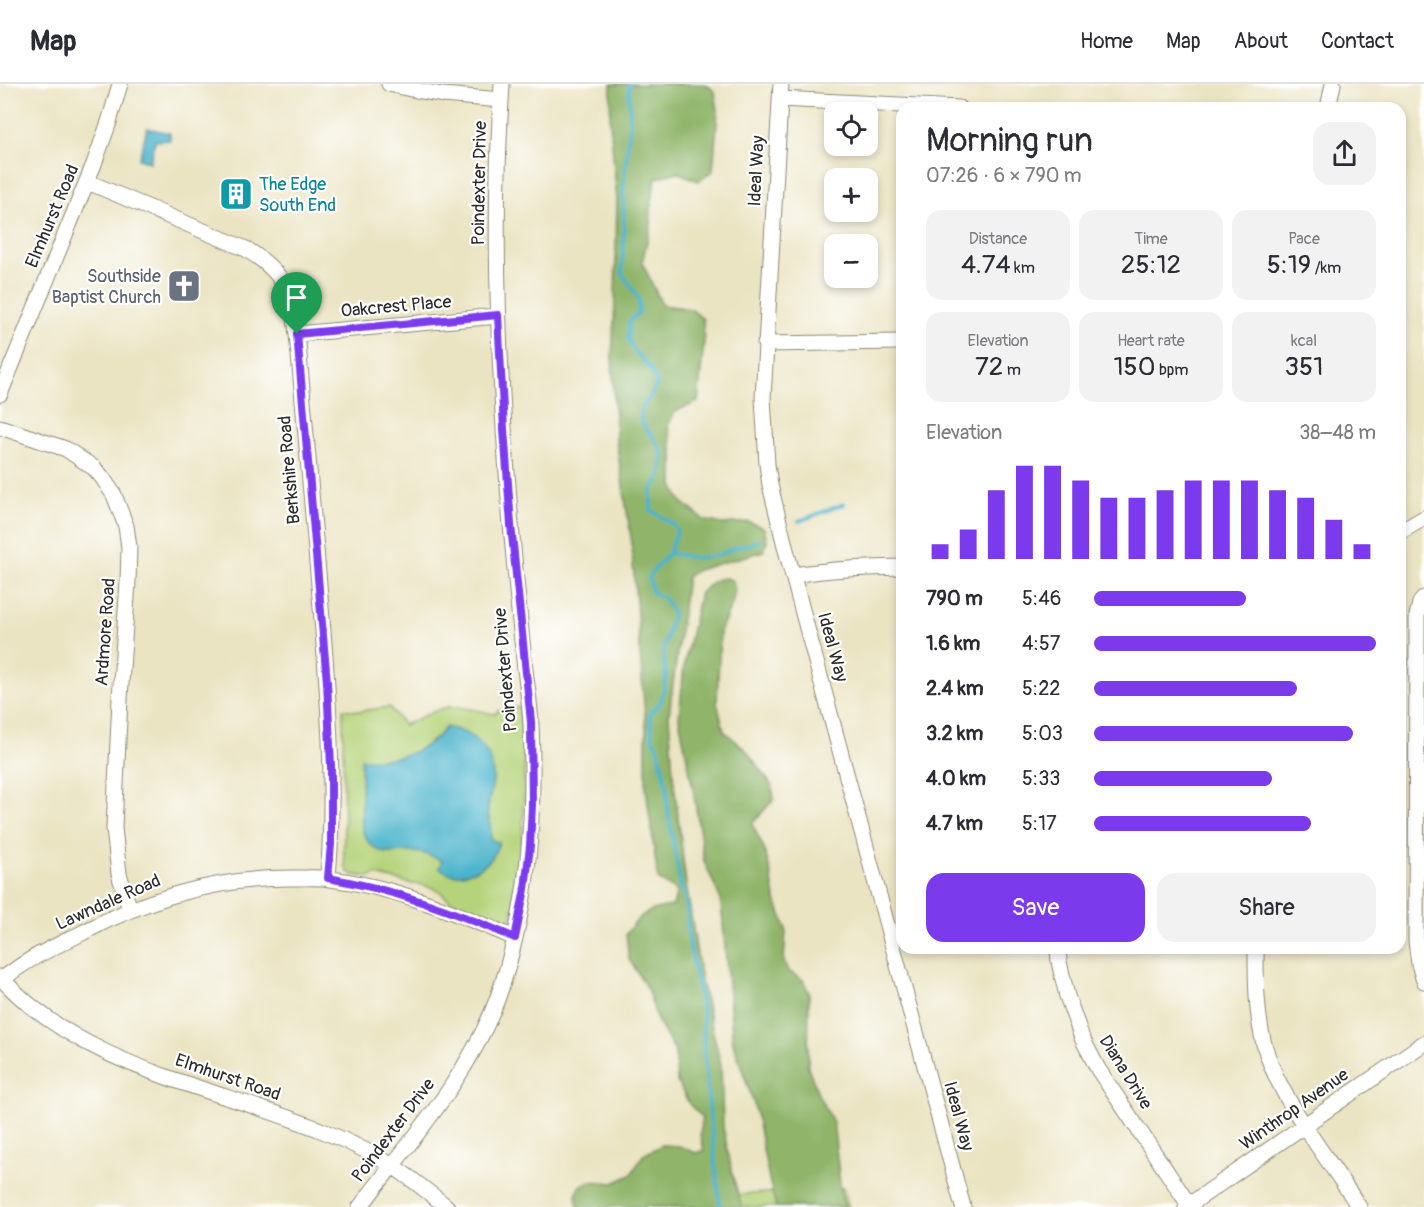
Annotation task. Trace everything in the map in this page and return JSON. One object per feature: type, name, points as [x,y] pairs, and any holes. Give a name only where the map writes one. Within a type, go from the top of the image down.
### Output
[{"type":"street","name":"Elmhurst Road","points":[[0,394],[88,182],[120,84]]},
{"type":"street","points":[[389,84],[443,95],[501,92]]},
{"type":"street","points":[[1329,102],[1333,84]]},
{"type":"street","name":"Poindexter Drive","points":[[360,1207],[438,1107],[475,1048],[498,996],[515,938],[525,889],[532,805],[531,722],[511,525],[498,315],[498,179],[501,92]]},
{"type":"street","points":[[780,92],[896,102]]},
{"type":"street","name":"Ideal Way","points":[[780,92],[765,345],[763,420],[770,485],[963,1207]]},
{"type":"street","name":"Berkshire Road","points":[[88,182],[246,249],[272,267],[290,294],[297,334],[327,682],[331,766],[331,844],[328,878]]},
{"type":"street","name":"Oakcrest Place","points":[[297,334],[498,315]]},
{"type":"street","points":[[765,345],[896,342]]},
{"type":"street","name":"Ardmore Road","points":[[0,427],[66,449],[94,468],[114,495],[126,526],[129,548],[128,582],[114,828],[119,874],[130,910]]},
{"type":"street","points":[[1406,528],[1424,518]]},
{"type":"street","points":[[794,575],[847,568],[896,567]]},
{"type":"street","points":[[1424,598],[1420,603],[1417,616],[1420,749],[1416,941],[1424,981]]},
{"type":"street","name":"Lawndale Road","points":[[1,979],[16,967],[101,922],[160,898],[236,881],[328,878],[350,882],[393,892],[435,906],[515,938]]},
{"type":"street","name":"Diana Drive","points":[[1058,954],[1067,996],[1082,1038],[1098,1069],[1187,1206]]},
{"type":"street","points":[[1256,954],[1257,996],[1265,1047],[1274,1071],[1287,1099],[1359,1207]]},
{"type":"street","name":"Elmhurst Road","points":[[1,979],[53,1024],[99,1050],[142,1068],[320,1130],[354,1145],[391,1166],[447,1207]]},
{"type":"street","name":"Winthrop Avenue","points":[[1187,1206],[1424,1043]]},
{"type":"green space","points":[[611,84],[706,84],[715,92],[718,110],[713,171],[698,181],[677,172],[656,178],[651,201],[651,225],[642,262],[662,305],[691,309],[703,319],[704,340],[698,402],[676,411],[668,426],[673,455],[673,486],[681,501],[704,520],[722,524],[749,522],[764,528],[767,541],[764,551],[697,570],[687,577],[669,715],[685,876],[701,981],[721,1065],[723,1127],[733,1177],[742,1207],[578,1207],[576,1195],[580,1186],[590,1181],[614,1183],[631,1175],[643,1155],[662,1145],[679,1146],[696,1153],[704,1150],[700,1134],[702,1117],[690,1105],[677,1082],[675,1051],[657,1020],[647,988],[629,959],[626,934],[646,913],[673,906],[677,891],[658,879],[646,789],[646,729],[631,538],[616,440],[612,356],[617,200],[610,122]]},
{"type":"green space","points":[[726,578],[733,581],[735,590],[732,604],[720,631],[717,703],[724,731],[745,749],[772,786],[774,799],[752,824],[763,846],[775,898],[786,928],[784,961],[788,971],[803,980],[809,993],[808,1067],[819,1096],[833,1122],[841,1192],[845,1207],[776,1207],[754,1104],[733,1043],[721,900],[704,861],[679,718],[684,665],[700,593],[715,580]]},
{"type":"green space","points":[[389,707],[404,725],[448,707],[495,714],[498,711],[519,707],[524,758],[522,841],[512,918],[506,923],[454,904],[438,890],[420,884],[376,875],[369,877],[354,875],[348,872],[344,854],[343,709],[360,711]]},
{"type":"green space","points":[[843,1188],[849,1207],[656,1207],[659,1200]]},
{"type":"water","points":[[147,128],[170,133],[170,140],[155,141],[150,162],[139,159]]},
{"type":"water","points":[[446,727],[456,729],[473,738],[486,751],[490,759],[493,780],[488,808],[491,840],[499,842],[492,858],[484,866],[457,875],[439,868],[442,861],[427,855],[381,851],[369,842],[362,828],[361,759],[385,759],[408,754],[428,744]]},
{"type":"waterway","points":[[629,84],[630,122],[623,189],[622,273],[639,299],[639,312],[629,322],[628,338],[633,349],[651,370],[657,384],[641,409],[641,422],[664,455],[660,477],[651,492],[651,510],[674,525],[677,532],[669,553],[649,576],[652,592],[665,599],[673,613],[663,650],[666,678],[661,702],[650,713],[652,737],[659,750],[667,789],[667,806],[681,886],[687,905],[689,941],[703,1013],[708,1096],[720,1207]]},
{"type":"waterway","points":[[799,521],[844,504]]},
{"type":"waterway","points":[[669,553],[697,558],[716,556],[761,540]]},
{"type":"place","name":"The Edge South End","points":[[236,194]]},
{"type":"place","name":"Southside Baptist Church","points":[[184,286]]},
{"type":"route","points":[[498,315],[511,525],[531,722],[530,846],[525,889],[515,938],[393,892],[328,878],[331,844],[331,766],[327,682],[297,334],[498,315]]}]
